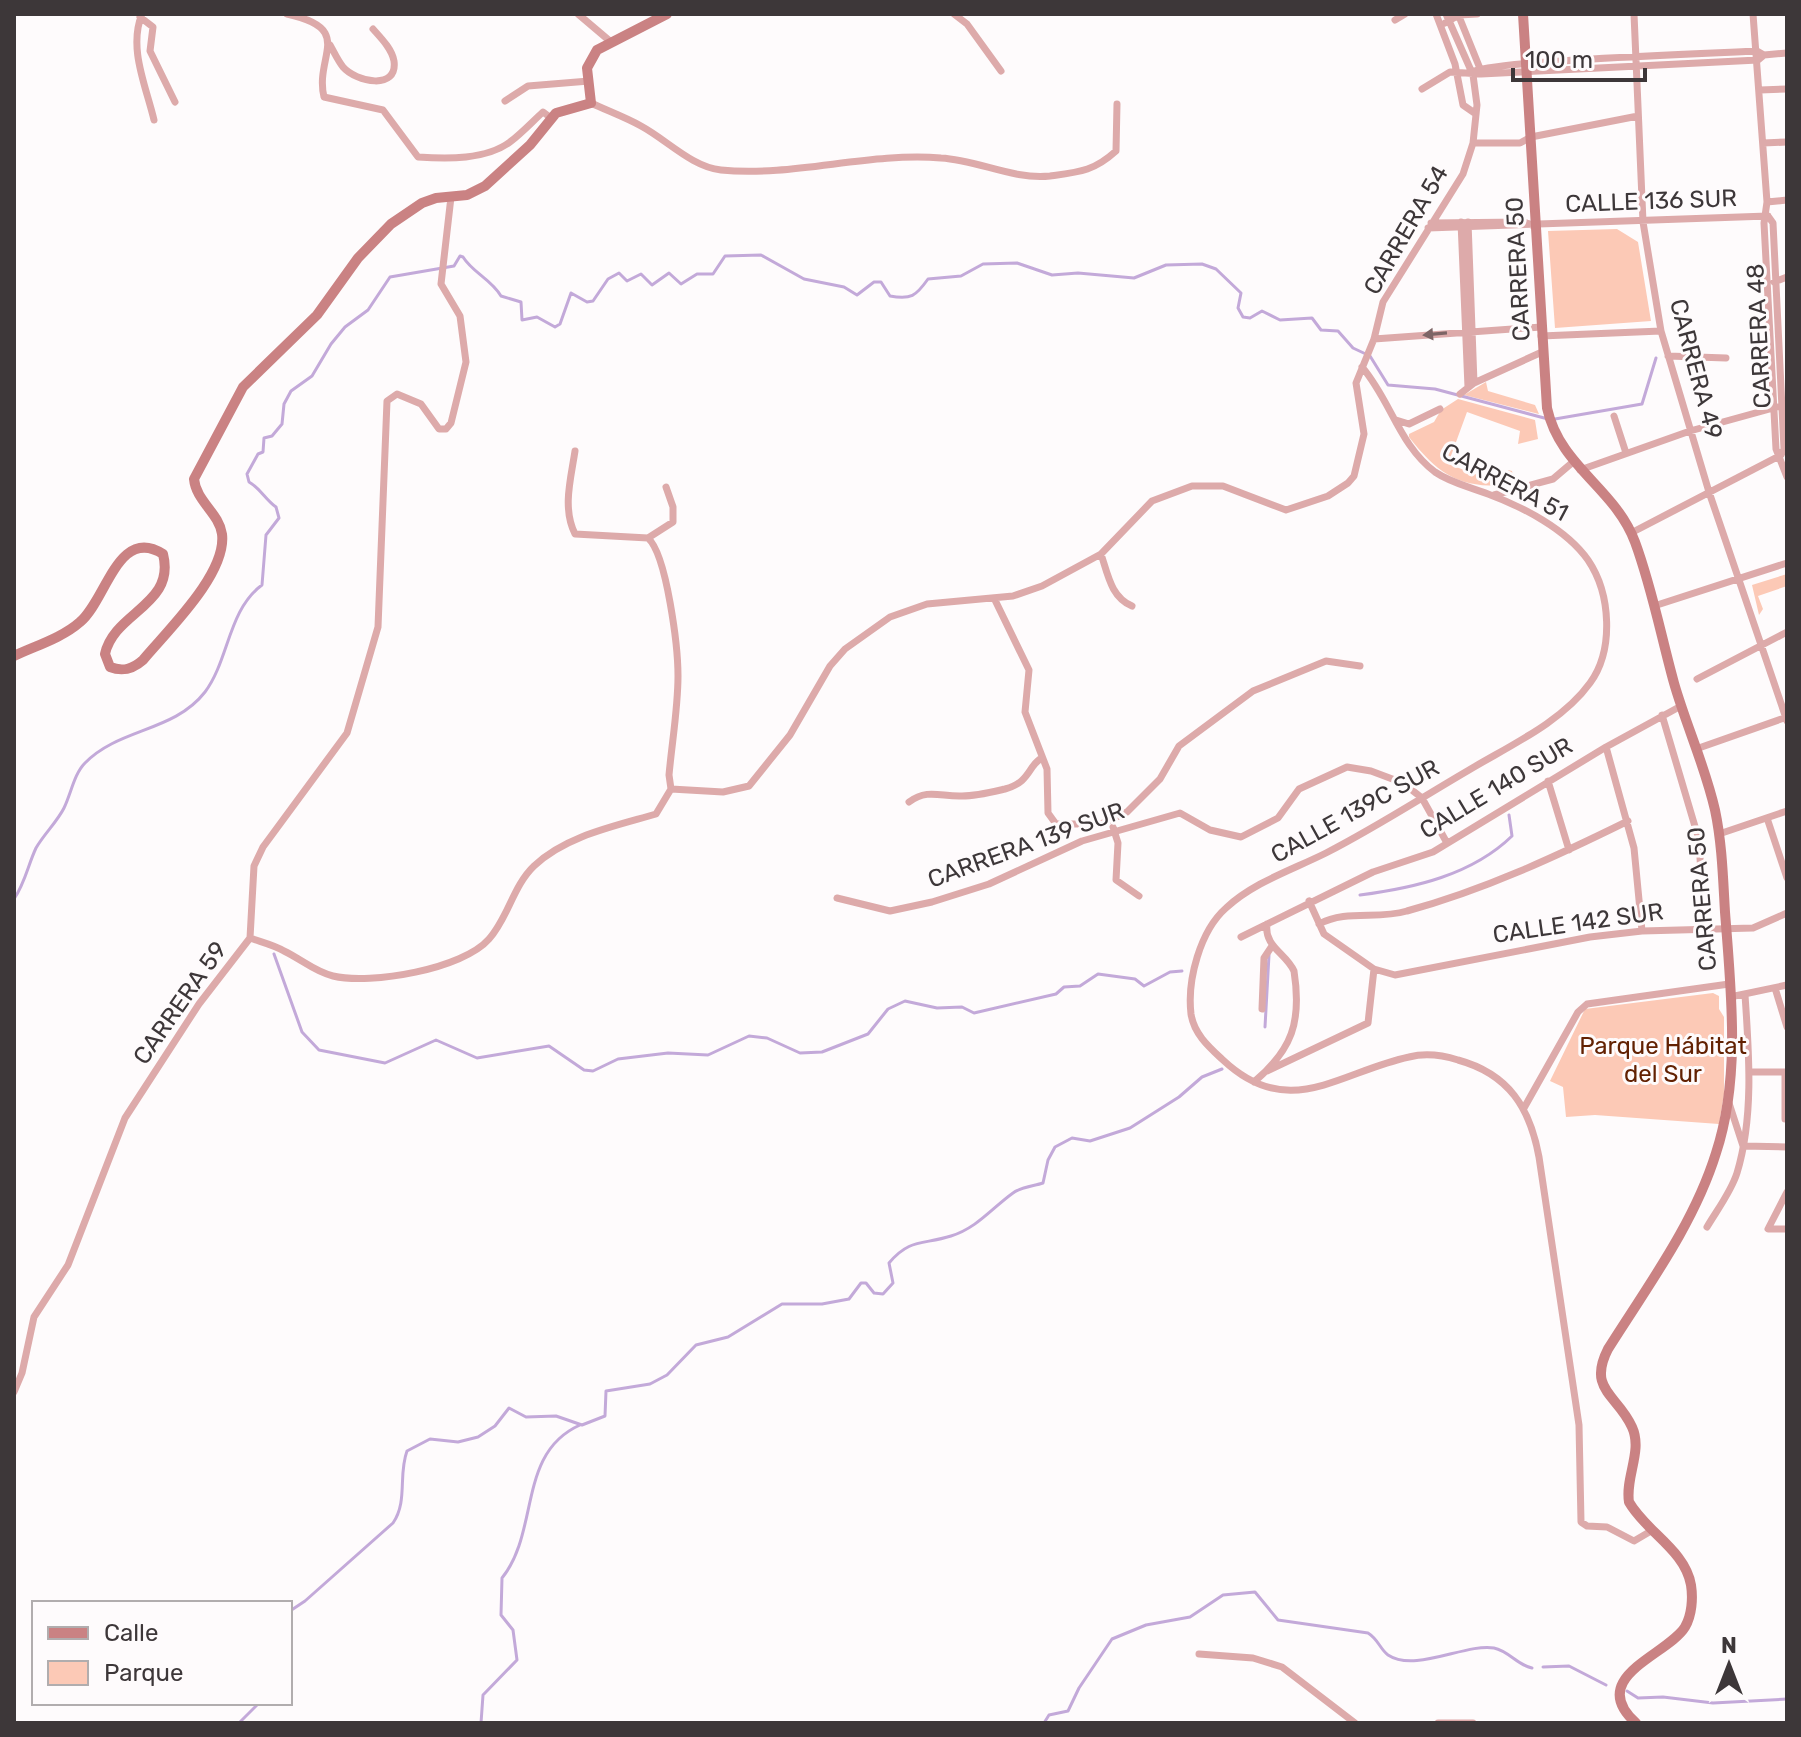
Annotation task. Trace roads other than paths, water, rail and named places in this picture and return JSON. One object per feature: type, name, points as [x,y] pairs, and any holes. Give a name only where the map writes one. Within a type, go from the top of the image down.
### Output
[{"type":"main road","points":[[14,656],[79,624],[90,613],[119,561],[132,549],[142,547],[163,554],[166,566],[162,588],[111,638],[105,654],[110,667],[117,669],[131,668],[143,660],[210,579],[217,561],[222,535],[196,492],[194,479],[243,387],[317,315],[358,258],[391,224],[422,203],[467,195],[485,186],[530,145],[558,112],[591,103],[588,62],[597,50],[667,14]]},
{"type":"main road","name":"CARRERA 50","points":[[1523,14],[1542,352],[1550,424],[1577,466],[1616,509],[1631,533],[1719,834],[1726,929],[1730,997],[1729,1103],[1717,1152],[1701,1194],[1602,1362],[1602,1384],[1632,1426],[1636,1439],[1627,1491],[1629,1502],[1651,1531],[1683,1563],[1692,1602],[1685,1626],[1674,1639],[1632,1669],[1622,1687],[1621,1700],[1632,1720]]},
{"type":"street","points":[[287,14],[316,23],[344,68],[362,81],[386,80],[392,75],[395,63],[391,52],[373,29]]},
{"type":"street","points":[[578,14],[611,42]]},
{"type":"street","points":[[954,14],[967,24],[1001,71]]},
{"type":"street","points":[[1395,20],[1405,14]]},
{"type":"street","points":[[1436,14],[1457,72],[1463,105],[1476,114]]},
{"type":"street","points":[[1441,25],[1448,17],[1477,14]]},
{"type":"street","name":"CARRERA 49","points":[[1634,14],[1643,222],[1661,331],[1709,492],[1787,719]]},
{"type":"street","name":"CARRERA 48","points":[[1753,14],[1759,55],[1768,216],[1764,223],[1779,337],[1781,393],[1778,407],[1787,477]]},
{"type":"street","name":"CARRERA 54","points":[[1101,554],[1152,501],[1192,486],[1223,486],[1286,510],[1341,490],[1354,476],[1364,434],[1356,383],[1374,339],[1390,285],[1463,174],[1473,143],[1476,69],[1459,15]]},
{"type":"street","points":[[154,120],[136,50],[135,30],[141,16],[153,27],[150,51],[175,102]]},
{"type":"street","name":"CARRERA 54","points":[[1448,17],[1476,69]]},
{"type":"street","points":[[329,44],[324,97],[383,110],[418,157],[464,157],[494,151],[509,143],[543,112],[551,118]]},
{"type":"street","points":[[1422,89],[1457,72],[1476,69],[1787,53]]},
{"type":"street","points":[[505,101],[528,86],[589,81]]},
{"type":"street","points":[[1760,90],[1787,89]]},
{"type":"street","points":[[591,103],[640,126],[701,165],[721,170],[776,168],[869,158],[942,158],[1021,175],[1046,176],[1097,168],[1116,151],[1117,104]]},
{"type":"street","points":[[1473,143],[1520,143],[1531,137],[1638,116]]},
{"type":"street","points":[[1763,143],[1787,142]]},
{"type":"street","name":"CARRERA 59","points":[[14,1392],[22,1373],[34,1317],[68,1265],[125,1118],[199,1004],[250,938],[254,866],[276,829],[347,733],[376,644],[387,401],[391,396],[404,395],[421,404],[439,429],[446,429],[451,423],[466,362],[460,316],[441,284],[451,197]]},
{"type":"street","name":"CALLE 136 SUR","points":[[1767,202],[1787,200]]},
{"type":"street","name":"CALLE 136 SUR","points":[[1430,225],[1536,227],[1768,216]]},
{"type":"street","points":[[1465,225],[1471,385]]},
{"type":"street","points":[[1772,282],[1787,277]]},
{"type":"street","points":[[1374,339],[1468,332],[1661,331]]},
{"type":"street","points":[[1460,394],[1471,385],[1542,352]]},
{"type":"street","points":[[1668,356],[1726,358]]},
{"type":"street","name":"CARRERA 51","points":[[1362,367],[1396,420],[1409,447],[1432,470],[1454,483],[1492,495],[1564,534],[1588,560],[1601,590],[1607,621],[1601,663],[1589,684],[1569,707],[1514,743]]},
{"type":"street","points":[[1492,495],[1553,479],[1577,466],[1690,431],[1778,407]]},
{"type":"street","points":[[1396,420],[1409,424],[1440,409]]},
{"type":"street","points":[[1614,416],[1626,453]]},
{"type":"street","points":[[575,451],[568,506],[569,522],[575,534],[648,538],[673,522],[673,507],[666,487]]},
{"type":"street","points":[[1631,533],[1709,492],[1784,459]]},
{"type":"street","points":[[250,938],[283,950],[335,976],[410,972],[453,962],[487,941],[532,867],[547,856],[604,829],[656,814],[671,789],[669,775],[678,677],[666,575],[655,544],[648,538]]},
{"type":"street","points":[[671,789],[723,792],[749,786],[790,735],[830,666],[862,635],[890,617],[927,604],[1013,596],[1042,586],[1101,554],[1115,594],[1119,600],[1132,606]]},
{"type":"street","points":[[1654,606],[1787,563]]},
{"type":"street","points":[[994,598],[1029,670],[1025,712],[1047,769],[1048,813],[1053,822],[1112,821],[1151,791],[1179,746],[1253,691],[1326,661],[1360,666]]},
{"type":"street","points":[[1697,679],[1787,632]]},
{"type":"street","name":"CALLE 140 SUR","points":[[1241,937],[1309,901],[1447,843],[1606,747],[1681,706]]},
{"type":"street","name":"CARRERA 50","points":[[1662,715],[1699,840],[1704,928]]},
{"type":"street","points":[[1696,749],[1787,719]]},
{"type":"street","name":"CALLE 139C SUR","points":[[1254,1082],[1213,1051],[1193,1023],[1191,996],[1197,962],[1218,916],[1256,886],[1345,843],[1514,743]]},
{"type":"street","points":[[1606,747],[1628,821],[1639,879],[1642,931]]},
{"type":"street","points":[[909,802],[928,792],[965,797],[1012,787],[1027,778],[1036,761],[1042,758]]},
{"type":"street","name":"CARRERA 139 SUR","points":[[837,898],[890,911],[932,902],[989,884],[1082,841],[1180,813],[1190,815],[1206,828],[1241,837],[1278,818],[1299,789],[1347,767],[1390,776],[1422,798]]},
{"type":"street","points":[[1548,781],[1569,850]]},
{"type":"street","points":[[1422,798],[1447,843]]},
{"type":"street","points":[[1719,834],[1787,811]]},
{"type":"street","points":[[1767,818],[1787,878]]},
{"type":"street","points":[[1112,821],[1118,843],[1116,880],[1139,896]]},
{"type":"street","points":[[1319,924],[1336,915],[1387,916],[1411,910],[1546,862],[1628,821]]},
{"type":"street","points":[[1267,1071],[1368,1023],[1374,969],[1335,943],[1319,924],[1309,901]]},
{"type":"street","name":"CALLE 142 SUR","points":[[1374,969],[1395,975],[1590,937],[1642,931],[1753,928],[1787,913]]},
{"type":"street","points":[[1254,1082],[1290,1043],[1295,979],[1291,964],[1267,937],[1267,924]]},
{"type":"street","points":[[1262,1009],[1264,958],[1272,946]]},
{"type":"street","points":[[1524,1108],[1584,1006],[1729,984]]},
{"type":"street","points":[[1730,997],[1787,985]]},
{"type":"street","points":[[1775,988],[1787,1027]]},
{"type":"street","name":"CARRERA 50","points":[[1707,1227],[1736,1176],[1743,1146],[1749,1072],[1745,995]]},
{"type":"street","points":[[1254,1082],[1288,1091],[1319,1089],[1400,1059],[1430,1055],[1464,1061],[1492,1073],[1512,1089],[1524,1108],[1539,1157],[1575,1397],[1582,1468],[1581,1522],[1587,1526],[1607,1527],[1634,1541],[1651,1531]]},
{"type":"street","points":[[1749,1072],[1786,1072],[1785,1119]]},
{"type":"street","points":[[1729,1103],[1743,1146],[1787,1147]]},
{"type":"street","points":[[1787,1192],[1768,1229],[1787,1229]]},
{"type":"street","points":[[1199,1654],[1253,1658],[1282,1667],[1355,1723]]},
{"type":"street","points":[[1438,1723],[1473,1723]]},
{"type":"waterway","points":[[14,899],[36,848],[61,813],[85,763],[114,743],[178,715],[205,692],[213,679],[235,621],[251,595],[262,585],[266,535],[279,518],[276,507],[249,482],[247,474],[258,454],[263,452],[264,438],[272,436],[282,424],[284,404],[291,391],[312,376],[331,344],[345,327],[368,310],[390,277],[454,266],[460,256],[501,296],[521,302],[522,320],[537,317],[555,327],[560,324],[571,293],[587,302],[593,301],[608,279],[619,273],[627,281],[641,274],[652,285],[669,273],[681,284],[697,274],[713,274],[725,256],[761,255],[804,279],[844,287],[857,295],[874,282],[881,282],[890,296],[903,297],[916,293],[928,279],[961,276],[983,264],[1017,263],[1052,275],[1078,273],[1134,278],[1166,265],[1202,264],[1216,269],[1241,293],[1238,308],[1243,317],[1250,318],[1262,311],[1280,320],[1312,318],[1321,330],[1338,331],[1353,348],[1370,356],[1388,385],[1435,389],[1548,419]]},
{"type":"waterway","points":[[1555,419],[1642,404],[1656,358]]},
{"type":"waterway","points":[[1360,895],[1421,884],[1479,861],[1512,836],[1509,815]]},
{"type":"waterway","points":[[274,954],[302,1032],[319,1050],[385,1063],[436,1040],[477,1058],[549,1046],[584,1070],[593,1071],[618,1059],[668,1053],[708,1055],[749,1036],[767,1038],[800,1053],[822,1052],[868,1034],[888,1009],[905,1001],[937,1008],[962,1007],[974,1013],[1056,994],[1064,987],[1080,986],[1098,974],[1135,979],[1144,986],[1170,972],[1182,971]]},
{"type":"waterway","points":[[1265,1027],[1269,955]]},
{"type":"waterway","points":[[292,1610],[393,1523],[402,1497],[407,1451],[430,1439],[458,1442],[478,1437],[495,1426],[509,1408],[526,1417],[556,1416],[582,1425],[605,1416],[606,1391],[650,1384],[667,1375],[696,1345],[728,1337],[782,1304],[822,1304],[849,1299],[861,1283],[866,1283],[874,1293],[883,1294],[893,1283],[889,1263],[897,1255],[910,1246],[960,1232],[977,1223],[1016,1191],[1043,1183],[1048,1160],[1055,1147],[1072,1138],[1090,1141],[1130,1128],[1179,1097],[1202,1077],[1222,1069]]},
{"type":"waterway","points":[[481,1723],[483,1695],[517,1660],[513,1630],[501,1615],[502,1578],[514,1559],[538,1473],[547,1454],[560,1438],[580,1425]]},
{"type":"waterway","points":[[1044,1723],[1049,1715],[1068,1711],[1079,1688],[1112,1639],[1146,1625],[1190,1617],[1223,1595],[1255,1592],[1278,1620],[1368,1633],[1388,1655],[1399,1660],[1412,1661],[1494,1648],[1532,1668]]},
{"type":"waterway","points":[[1543,1667],[1569,1666],[1606,1685]]},
{"type":"waterway","points":[[1627,1691],[1638,1698],[1663,1697],[1713,1703],[1787,1699]]},
{"type":"waterway","points":[[239,1723],[257,1705]]},
{"type":"park label","name":"Parque Hábitat del Sur","points":[[1663,1060]]}]
